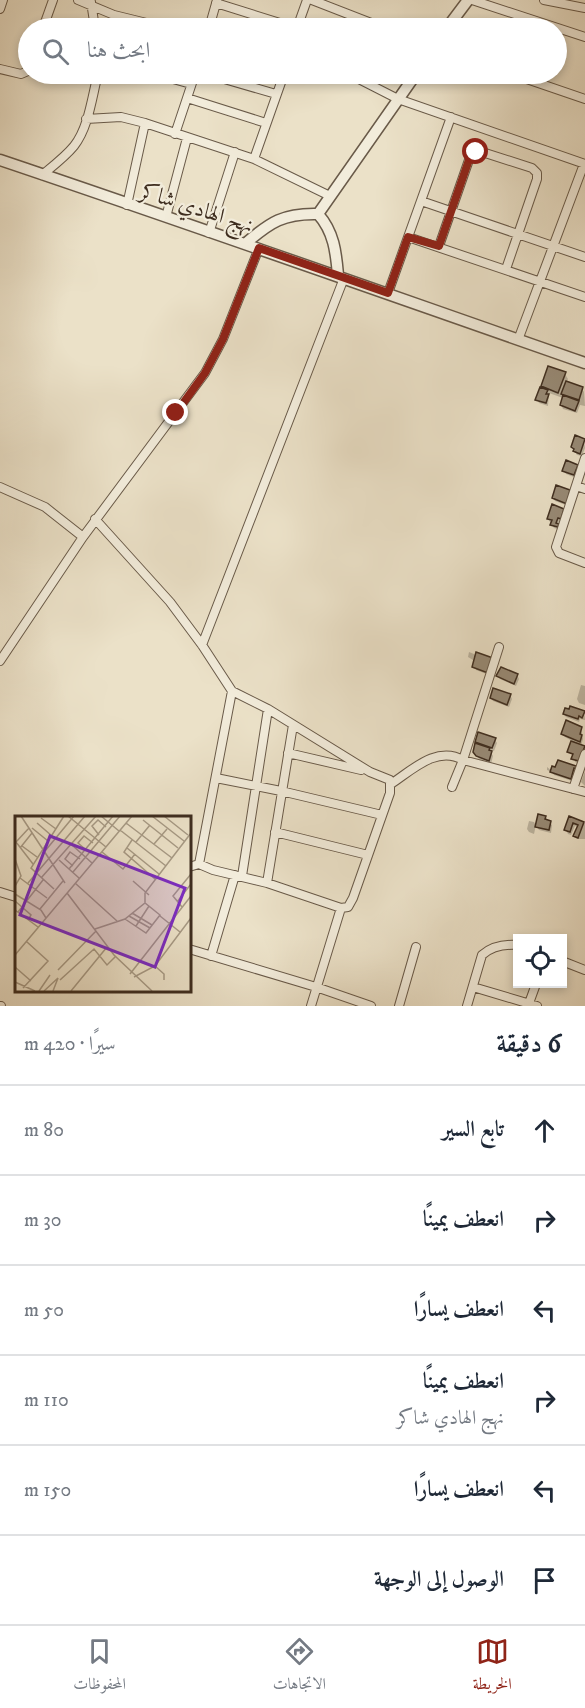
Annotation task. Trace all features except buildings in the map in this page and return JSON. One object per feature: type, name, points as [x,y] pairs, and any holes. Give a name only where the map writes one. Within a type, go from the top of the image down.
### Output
[{"type":"street","points":[[0,9],[3,0]]},
{"type":"street","points":[[47,18],[53,0]]},
{"type":"street","points":[[78,0],[91,2],[114,15],[126,18]]},
{"type":"street","points":[[301,18],[309,0],[357,18]]},
{"type":"street","points":[[455,18],[470,0],[526,18]]},
{"type":"street","points":[[548,0],[585,8]]},
{"type":"street","points":[[91,2],[93,18]]},
{"type":"street","points":[[211,18],[217,2],[266,18]]},
{"type":"street","points":[[567,31],[585,37]]},
{"type":"street","points":[[0,69],[18,73]]},
{"type":"street","points":[[42,175],[80,137],[95,84]]},
{"type":"street","points":[[175,134],[191,84]]},
{"type":"street","points":[[242,84],[276,94]]},
{"type":"street","points":[[254,159],[280,84]]},
{"type":"street","points":[[369,84],[398,99],[585,164],[518,340]]},
{"type":"street","points":[[318,214],[409,84]]},
{"type":"street","points":[[541,84],[585,99]]},
{"type":"street","points":[[187,98],[266,123]]},
{"type":"street","points":[[86,119],[121,117],[145,123],[254,159],[330,196]]},
{"type":"street","points":[[388,293],[451,117]]},
{"type":"street","points":[[127,205],[145,123]]},
{"type":"street","points":[[166,217],[187,138]]},
{"type":"street","points":[[209,233],[235,152]]},
{"type":"street","points":[[439,246],[470,157],[476,152],[532,168],[537,173],[537,179],[506,269]]},
{"type":"street","name":"نهج الهادي شاكر","points":[[0,160],[585,363]]},
{"type":"street","points":[[421,201],[585,257]]},
{"type":"street","points":[[245,244],[267,225],[283,218],[297,214],[318,214]]},
{"type":"street","points":[[202,645],[341,277],[333,241],[318,214]]},
{"type":"street","points":[[408,237],[585,297]]},
{"type":"street","points":[[0,662],[4,646],[211,364],[259,248]]},
{"type":"street","points":[[585,458],[556,547],[559,553],[585,563]]},
{"type":"street","points":[[576,486],[585,489]]},
{"type":"street","points":[[0,487],[45,507],[83,537]]},
{"type":"street","points":[[95,519],[157,587],[202,645],[232,691],[268,709],[370,772]]},
{"type":"street","points":[[452,787],[463,760],[499,647]]},
{"type":"street","points":[[199,864],[232,691]]},
{"type":"street","points":[[211,956],[238,875],[256,786],[268,709]]},
{"type":"street","points":[[267,883],[293,725]]},
{"type":"street","points":[[190,867],[199,864],[213,870],[267,883],[341,908],[351,904],[390,793],[391,784],[387,778],[370,772],[288,753]]},
{"type":"street","points":[[573,789],[585,754]]},
{"type":"street","points":[[391,784],[434,757],[451,755],[585,792]]},
{"type":"street","points":[[216,778],[382,815]]},
{"type":"street","points":[[275,832],[368,855]]},
{"type":"street","points":[[0,892],[15,897]]},
{"type":"street","points":[[311,1006],[341,908]]},
{"type":"street","points":[[467,1006],[480,959],[486,952],[504,945],[513,945]]},
{"type":"street","points":[[399,1006],[416,947]]},
{"type":"street","points":[[190,949],[371,1006]]},
{"type":"street","points":[[567,963],[585,970]]},
{"type":"street","points":[[473,987],[531,1005],[535,988]]},
{"type":"route","points":[[176,413],[211,364],[259,248],[388,293],[408,237],[439,246],[470,157],[476,152]]}]
